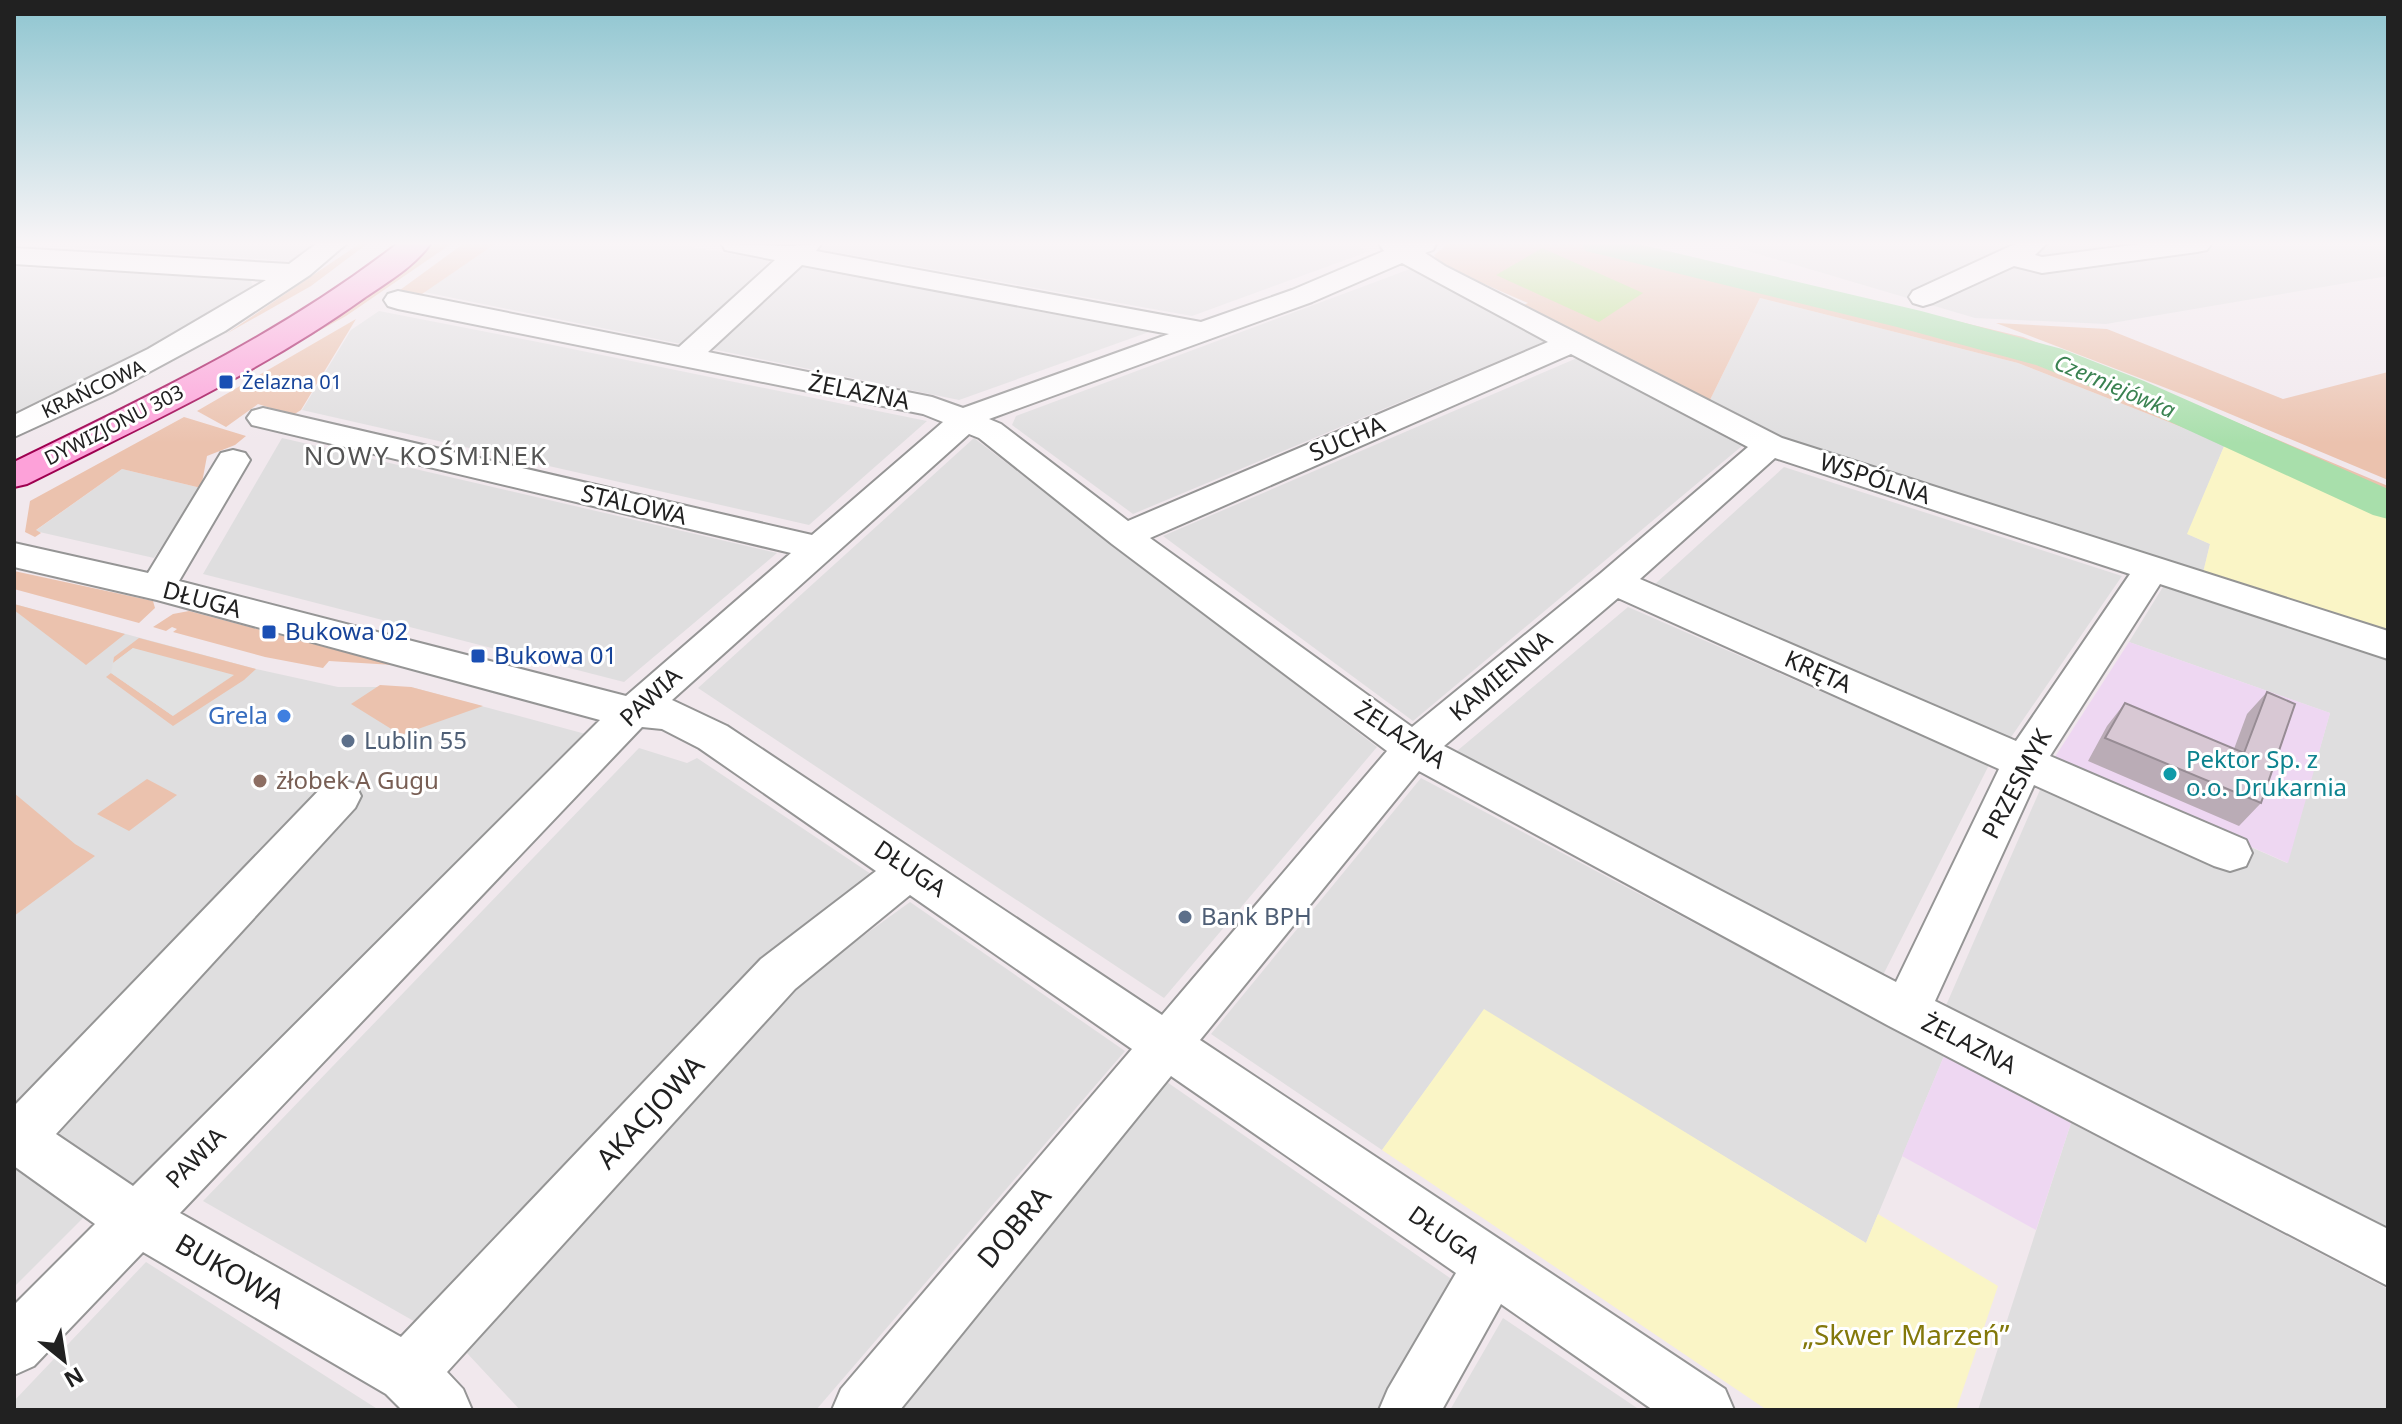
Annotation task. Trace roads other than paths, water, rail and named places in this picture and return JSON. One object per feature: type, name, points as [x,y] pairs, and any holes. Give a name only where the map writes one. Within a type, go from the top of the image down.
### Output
[{"type":"main road","name":"DYWIZJONU 303","points":[[15,470],[286,310]]},
{"type":"main road","name":"DYWIZJONU 303","points":[[15,470],[298,328],[324,310]]},
{"type":"street","name":"KRAŃCOWA","points":[[14,427],[146,364],[236,310]]},
{"type":"street","name":"ŻELAZNA","points":[[451,310],[932,406],[966,419],[990,431],[1124,536],[1413,749],[1906,1011],[2388,1258]]},
{"type":"street","points":[[686,357],[736,310]]},
{"type":"street","points":[[1101,310],[1201,331]]},
{"type":"street","name":"PAWIA","points":[[14,1346],[633,712],[966,419],[978,412],[1260,310]]},
{"type":"street","name":"WSPÓLNA","points":[[1509,310],[1770,445],[2388,645]]},
{"type":"street","name":"SUCHA","points":[[1124,536],[1571,343]]},
{"type":"street","name":"STALOWA","points":[[263,418],[818,548]]},
{"type":"street","name":"KAMIENNA","points":[[1167,1043],[1413,749],[1614,582],[1770,445]]},
{"type":"street","points":[[157,588],[233,460]]},
{"type":"street","name":"DŁUGA","points":[[14,555],[157,588],[633,712],[669,714],[713,737],[910,869],[1704,1410]]},
{"type":"street","name":"PRZESMYK","points":[[1906,1011],[2023,763],[2152,569]]},
{"type":"street","name":"KRĘTA","points":[[1614,582],[2230,853]]},
{"type":"street","points":[[16,1136],[340,796]]},
{"type":"street","name":"AKACJOWA","points":[[425,1391],[778,974],[910,869]]},
{"type":"street","name":"DOBRA","points":[[862,1410],[1167,1043]]},
{"type":"street","name":"BUKOWA","points":[[16,1136],[107,1201],[425,1391]]},
{"type":"street","points":[[1409,1410],[1491,1267]]},
{"type":"waterway","name":"Czerniejówka","points":[[1873,310],[2049,357],[2130,389],[2388,505]]},
{"type":"place","name":"Żelazna 01","points":[[226,382]]},
{"type":"place","name":"Bukowa 02","points":[[269,632]]},
{"type":"place","name":"Bukowa 01","points":[[478,656]]},
{"type":"place","name":"Grela","points":[[284,716]]},
{"type":"place","name":"Lublin 55","points":[[348,741]]},
{"type":"place","name":"Pektor Sp. z o.o. Drukarnia","points":[[2170,774]]},
{"type":"place","name":"żłobek A Gugu","points":[[260,781]]},
{"type":"place","name":"Bank BPH","points":[[1185,917]]},
{"type":"district","name":"NOWY KOŚMINEK","points":[[426,456]]},
{"type":"park label","name":"„Skwer Marzeń”","points":[[1906,1335]]}]
